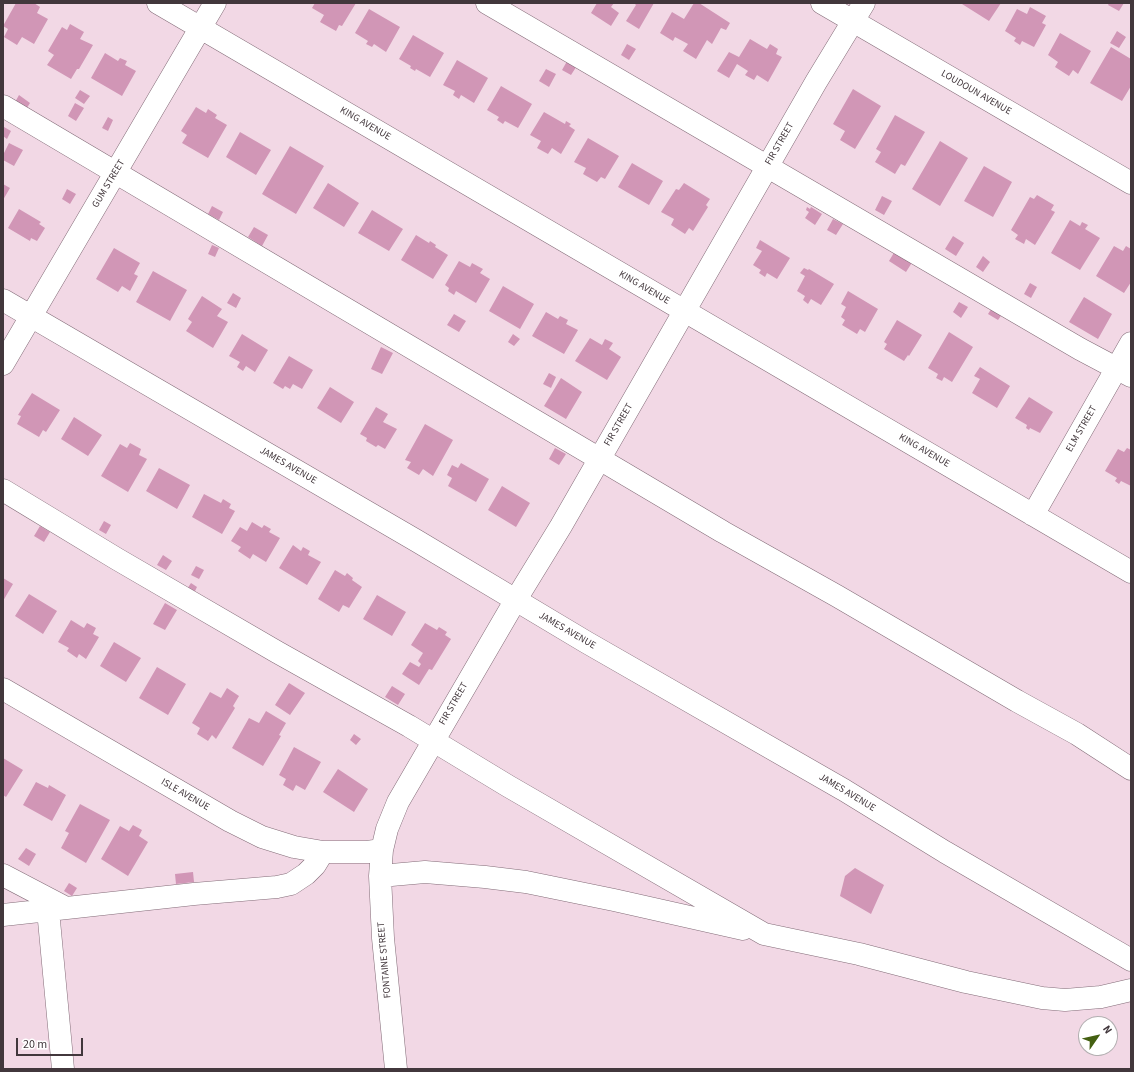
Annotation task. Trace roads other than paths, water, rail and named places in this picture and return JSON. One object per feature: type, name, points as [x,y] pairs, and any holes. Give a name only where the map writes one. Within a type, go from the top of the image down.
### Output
[{"type":"street","name":"KING AVENUE","points":[[158,3],[1131,572]]},
{"type":"street","name":"GUM STREET","points":[[3,364],[214,3]]},
{"type":"street","points":[[487,3],[1124,372]]},
{"type":"street","name":"LOUDOUN AVENUE","points":[[822,3],[858,12],[1131,183]]},
{"type":"street","name":"FIR STREET","points":[[382,850],[387,829],[398,802],[515,601],[561,526],[816,82],[858,12]]},
{"type":"street","points":[[3,106],[723,532],[1077,734],[1131,769]]},
{"type":"street","name":"JAMES AVENUE","points":[[3,300],[417,541],[515,601],[844,790],[945,852],[1131,960]]},
{"type":"street","name":"ELM STREET","points":[[1033,515],[1124,372],[1131,343]]},
{"type":"street","points":[[3,490],[270,648],[402,722],[764,934]]},
{"type":"street","name":"ISLE AVENUE","points":[[3,688],[230,821],[262,837],[294,847],[323,852],[367,852],[382,850]]},
{"type":"street","name":"FONTAINE STREET","points":[[382,850],[380,876],[383,938],[396,1069]]},
{"type":"street","points":[[3,915],[194,894],[277,887],[291,884],[306,874],[315,865],[323,852]]},
{"type":"street","points":[[380,876],[425,872],[485,876],[526,882],[859,954],[966,982],[1042,998],[1065,1000],[1101,997],[1131,990]]},
{"type":"street","points":[[3,875],[57,909]]},
{"type":"street","points":[[57,909],[63,1069]]}]
